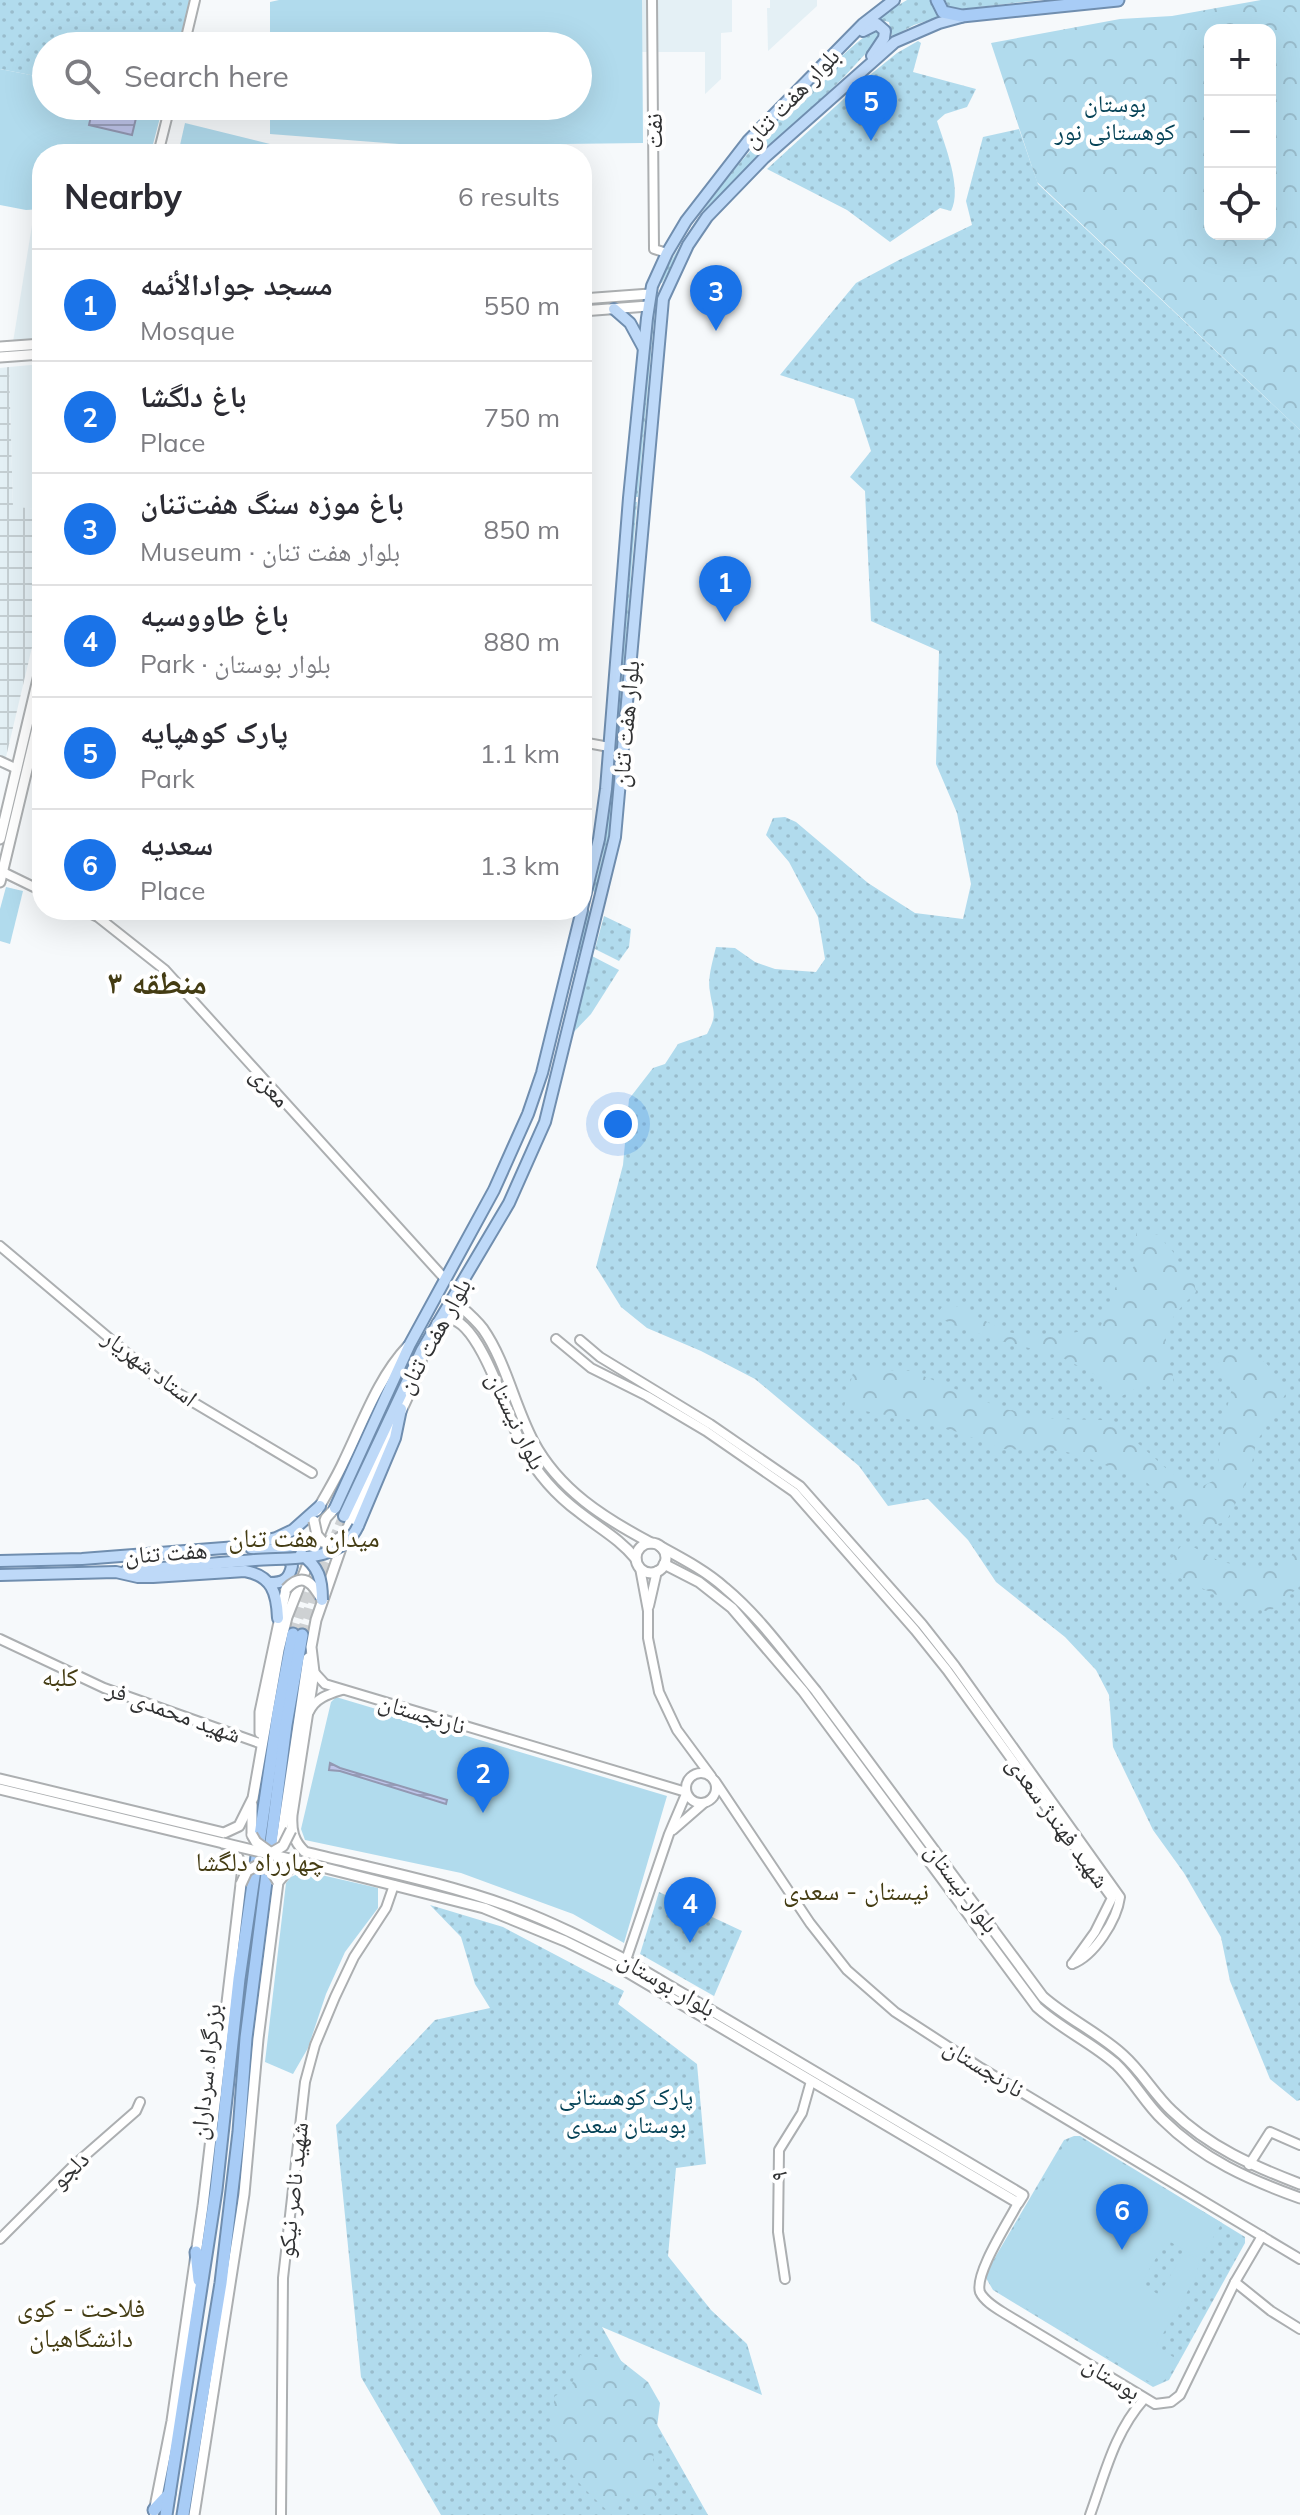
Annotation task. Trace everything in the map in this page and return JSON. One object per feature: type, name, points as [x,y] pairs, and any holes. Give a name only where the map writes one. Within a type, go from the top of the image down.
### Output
[{"type":"highway","points":[[937,0],[943,12],[962,16],[1118,0]]},
{"type":"highway","name":"بزرگراه سرداران","points":[[158,2513],[169,2493],[182,2424],[216,2190],[235,2007],[278,1713],[298,1635],[246,2038],[245,2133],[183,2515]]},
{"type":"highway","points":[[196,2252],[200,2294]]},
{"type":"highway","points":[[182,2424],[198,2427]]},
{"type":"main road","name":"بلوار هفت تنان","points":[[592,867],[599,839],[609,747],[650,294],[667,253],[715,180],[748,141],[863,24],[894,0]]},
{"type":"main road","name":"بلوار هفت تنان","points":[[351,1521],[422,1350],[509,1203],[545,1122],[615,837],[663,299],[688,245],[723,199],[864,67],[895,42],[962,16]]},
{"type":"main road","points":[[843,45],[872,26],[882,26],[884,38],[864,67]]},
{"type":"main road","points":[[592,298],[650,294]]},
{"type":"main road","points":[[592,310],[648,306]]},
{"type":"main road","points":[[614,309],[630,323],[644,349]]},
{"type":"main road","points":[[0,347],[32,345]]},
{"type":"main road","points":[[0,357],[32,355]]},
{"type":"main road","points":[[0,839],[32,705]]},
{"type":"main road","points":[[1,877],[32,748]]},
{"type":"main road","points":[[592,906],[600,905]]},
{"type":"main road","name":"بلوار هفت تنان","points":[[335,1508],[410,1344],[494,1190],[528,1114],[542,1073],[579,920]]},
{"type":"main road","name":"بلوار نیستان","points":[[452,1299],[475,1319],[489,1340],[532,1440],[552,1470],[581,1500],[617,1525],[722,1585],[750,1612],[816,1691],[1043,1997],[1059,2012],[1123,2055],[1182,2121],[1249,2165],[1300,2184]]},
{"type":"main road","points":[[456,1321],[452,1316],[453,1309],[465,1311]]},
{"type":"main road","points":[[437,1323],[449,1319],[456,1321]]},
{"type":"main road","name":"بلوار نیستان","points":[[456,1321],[473,1336],[484,1354],[523,1446],[537,1470],[559,1495],[626,1545],[638,1563]]},
{"type":"main road","points":[[410,1344],[396,1359],[381,1384],[320,1506],[314,1521],[317,1535],[323,1542],[331,1543],[342,1536],[395,1438],[401,1409],[421,1364],[422,1350]]},
{"type":"main road","name":"هفت تنان","points":[[0,1561],[82,1559],[237,1547],[284,1534],[305,1522],[320,1506]]},
{"type":"main road","points":[[311,1647],[314,1672],[291,1830],[283,1846],[271,1853],[252,1835],[253,1798],[279,1650],[287,1617],[326,1518],[335,1508]]},
{"type":"main road","points":[[116,1572],[331,1552],[349,1541],[351,1521]]},
{"type":"main road","points":[[260,1930],[273,1896],[311,1647],[322,1600],[351,1521]]},
{"type":"main road","points":[[656,1545],[665,1555],[661,1568],[648,1573],[638,1563],[642,1546],[656,1545]]},
{"type":"main road","points":[[237,1547],[293,1551],[310,1560],[322,1581],[322,1600]]},
{"type":"main road","points":[[278,1618],[277,1599],[270,1583],[281,1583],[289,1576],[292,1566],[289,1556],[279,1550]]},
{"type":"main road","name":"بلوار نیستان","points":[[661,1568],[716,1593],[769,1649],[1037,2007],[1052,2021],[1115,2064],[1161,2119],[1190,2144],[1243,2176],[1300,2198]]},
{"type":"main road","name":"هفت تنان","points":[[0,1575],[116,1572],[153,1577],[245,1571],[258,1574],[270,1583]]},
{"type":"main road","points":[[262,1744],[260,1712],[286,1589],[297,1580],[305,1580],[312,1583],[322,1600]]},
{"type":"main road","points":[[0,1779],[223,1838],[243,1867],[196,2252],[158,2513]]},
{"type":"main road","points":[[0,1789],[223,1838],[239,1826],[253,1798]]},
{"type":"main road","name":"بلوار بوستان","points":[[291,1830],[305,1852],[457,1889],[513,1913]]},
{"type":"main road","name":"بلوار بوستان","points":[[223,1838],[302,1862],[513,1913],[570,1931],[1020,2199]]},
{"type":"main road","points":[[194,2515],[232,2285],[245,2133],[278,1882],[289,1869],[302,1862]]},
{"type":"main road","points":[[241,1884],[247,1871],[258,1865],[271,1870],[278,1882]]},
{"type":"main road","name":"بلوار بوستان","points":[[717,2019],[811,2081],[1020,2199]]},
{"type":"street","points":[[187,32],[195,0]]},
{"type":"street","name":"نفت","points":[[652,0],[654,249],[667,253]]},
{"type":"street","points":[[160,144],[166,120]]},
{"type":"street","points":[[592,744],[609,747]]},
{"type":"street","points":[[0,761],[17,769]]},
{"type":"street","points":[[1,877],[32,888]]},
{"type":"street","name":"معزی","points":[[102,920],[165,970],[445,1279]]},
{"type":"street","name":"استاد شهریار","points":[[0,1246],[166,1386],[312,1473]]},
{"type":"street","name":"شهید فهندژ سعدی","points":[[556,1339],[591,1368],[706,1431],[794,1492],[906,1619],[947,1670],[1112,1898],[1095,1932],[1072,1964],[1083,1960],[1102,1937],[1119,1906],[1120,1897],[1116,1888],[946,1656],[800,1486],[710,1424],[600,1357],[580,1340]]},
{"type":"street","points":[[638,1563],[648,1611]]},
{"type":"street","points":[[648,1611],[661,1568]]},
{"type":"street","name":"نارنجستان","points":[[648,1611],[648,1638],[659,1692],[677,1730],[810,1923],[847,1970],[895,2012],[981,2068],[1300,2259]]},
{"type":"street","name":"شهید محمدی فر","points":[[0,1639],[104,1688],[262,1744]]},
{"type":"street","name":"نارنجستان","points":[[314,1672],[325,1684],[342,1690],[686,1793]]},
{"type":"street","points":[[308,1717],[312,1705],[325,1695],[342,1690]]},
{"type":"street","points":[[694,1774],[695,1754]]},
{"type":"street","points":[[658,1785],[686,1782],[694,1774],[703,1773],[713,1779],[714,1796],[669,1834]]},
{"type":"street","points":[[624,1964],[686,1793],[686,1782]]},
{"type":"street","points":[[686,1793],[693,1802],[730,1806]]},
{"type":"street","name":"شهید ناصر نیکو","points":[[281,2515],[283,2278],[305,2082],[315,2045],[335,1997],[354,1957],[386,1908],[394,1885]]},
{"type":"street","name":"۹","points":[[785,2279],[778,2232],[779,2150],[802,2113],[811,2081]]},
{"type":"street","name":"دلجو","points":[[0,2239],[65,2173],[136,2111],[140,2102]]},
{"type":"street","points":[[1249,2165],[1270,2132],[1300,2145]]},
{"type":"street","name":"بوستان","points":[[1020,2199],[981,2274],[980,2290],[984,2297],[1004,2313],[1144,2399],[1164,2405],[1180,2395],[1235,2282],[1262,2236]]},
{"type":"street","points":[[1235,2282],[1271,2311],[1300,2329]]},
{"type":"street","points":[[1090,2515],[1113,2448],[1127,2418],[1144,2399]]},
{"type":"shaded area","points":[[642,0],[732,0],[732,32],[721,33],[721,79],[705,94],[705,52],[642,52]]},
{"type":"shaded area","points":[[770,0],[817,0],[817,6],[768,51],[767,8],[770,8]]},
{"type":"shaded area","points":[[90,120],[136,120],[132,135],[89,125]]},
{"type":"shaded area","points":[[32,225],[32,340],[13,342]]},
{"type":"shaded area","points":[[32,365],[32,509],[13,508],[9,367]]},
{"type":"shaded area","points":[[9,367],[13,507],[32,508],[32,647],[6,757],[0,756],[0,368]]},
{"type":"shaded area","points":[[330,1763],[447,1800],[446,1804],[329,1770]]},
{"type":"green space","points":[[0,0],[192,0],[183,32],[32,32],[32,75],[0,69]]},
{"type":"green space","points":[[642,0],[643,143],[399,144],[270,134],[270,120],[592,120],[592,32],[270,32],[270,2]]},
{"type":"green space","points":[[907,0],[931,0],[939,17],[914,25],[892,37],[889,22],[875,19]]},
{"type":"green space","points":[[945,0],[1040,0],[955,10]]},
{"type":"green space","name":"بوستان کوهستانی نور","points":[[1261,0],[1300,0],[1300,430],[1037,182],[991,43],[1120,19],[1172,16]]},
{"type":"green space","points":[[875,29],[880,30],[882,36],[842,79],[708,206],[662,283],[659,283],[689,231],[742,160],[820,77]]},
{"type":"green space","points":[[918,41],[921,43],[913,72],[976,89],[967,107],[945,114],[937,121],[954,179],[951,211],[940,208],[890,242],[847,210],[767,169],[870,75]]},
{"type":"green space","points":[[0,69],[32,75],[32,120],[159,120],[153,144],[32,144],[32,210],[0,205]]},
{"type":"green space","points":[[185,123],[270,144],[180,144]]},
{"type":"green space","points":[[1019,129],[1038,184],[1300,430],[1300,2100],[1297,2101],[1270,2079],[1230,1981],[1221,1937],[1184,1873],[1153,1830],[1113,1747],[1109,1695],[1096,1670],[1065,1637],[996,1582],[968,1540],[928,1499],[888,1506],[859,1466],[755,1379],[647,1328],[621,1307],[596,1267],[623,1165],[629,1099],[653,1068],[665,1064],[678,1044],[707,1034],[714,1017],[709,981],[716,947],[735,948],[755,962],[775,969],[816,972],[825,959],[818,917],[789,862],[766,835],[773,818],[785,817],[796,822],[868,883],[915,913],[963,919],[971,884],[957,813],[936,764],[939,651],[871,621],[865,491],[850,477],[871,451],[854,399],[780,375],[856,283],[972,225],[966,201],[983,137]]},
{"type":"green space","points":[[655,310],[638,497],[635,497],[652,311]]},
{"type":"green space","points":[[633,502],[637,502],[611,825],[595,893],[593,890],[602,857],[610,798]]},
{"type":"green space","points":[[6,887],[23,891],[10,944],[0,941],[0,909]]},
{"type":"green space","points":[[604,916],[631,929],[629,947],[619,961],[595,949]]},
{"type":"green space","points":[[584,920],[590,920],[520,1145],[482,1226],[410,1356],[518,1141]]},
{"type":"green space","points":[[592,956],[619,970],[591,1014],[569,1037]]},
{"type":"green space","points":[[1136,1228],[1158,1235],[1174,1253],[1171,1265],[1192,1272],[1196,1292],[1174,1317],[1165,1339],[1173,1386],[1142,1385],[1120,1397],[1104,1379],[1057,1355],[993,1339],[935,1317],[946,1301],[1007,1332],[1043,1338],[1100,1328],[1115,1288],[1136,1264]]},
{"type":"green space","points":[[1230,1347],[1266,1363],[1288,1390],[1256,1443],[1249,1477],[1226,1522],[1205,1527],[1172,1505],[1145,1481],[1085,1457],[1063,1451],[1003,1449],[938,1425],[844,1407],[854,1369],[911,1371],[1004,1409],[1055,1419],[1104,1420],[1140,1445],[1170,1472],[1197,1489],[1217,1479],[1221,1432],[1232,1388],[1214,1368]]},
{"type":"green space","points":[[1184,1542],[1221,1562],[1281,1572],[1300,1542],[1300,1586],[1269,1612],[1221,1597],[1163,1570]]},
{"type":"green space","points":[[336,1697],[667,1796],[624,1943],[573,1914],[461,1873],[305,1840],[301,1829],[331,1702]]},
{"type":"green space","points":[[304,1871],[378,1888],[378,1908],[345,1952],[326,1994],[308,2048],[293,2074],[265,2062],[286,1883]]},
{"type":"green space","points":[[659,1892],[742,1931],[714,1996],[640,1954]]},
{"type":"green space","name":"پارک کوهستانی بوستان سعدی","points":[[430,1905],[503,1927],[624,1991],[618,2004],[697,2064],[706,2164],[676,2168],[668,2256],[711,2310],[747,2344],[762,2395],[602,2327],[708,2515],[441,2515],[361,2377],[336,2125],[435,2020],[490,2008],[475,1984],[461,1937]]},
{"type":"green space","points":[[1080,2136],[1245,2237],[1245,2243],[1169,2380],[1153,2387],[993,2290],[986,2278],[987,2271],[1064,2140]]},
{"type":"green space","points":[[1070,2138],[1080,2138],[1222,2223],[1200,2259],[1167,2240],[1141,2283],[1159,2295],[1184,2252],[1199,2260],[1197,2275],[1156,2346],[1178,2360],[1162,2382],[1153,2384],[994,2289],[987,2277]]},
{"type":"green space","points":[[580,2355],[620,2360],[648,2382],[660,2403],[653,2459],[657,2494],[648,2508],[625,2489],[616,2515],[612,2515],[577,2480],[554,2449],[550,2429],[555,2396],[571,2388]]},
{"type":"tunnel","points":[[302,1635],[318,1579],[344,1516]]},
{"type":"tunnel","points":[[293,1634],[324,1534]]},
{"type":"place","name":"پارک کوهپایه","points":[[871,141]]},
{"type":"place","name":"باغ‌ موزه سنگ هفت‌تنان","points":[[716,331]]},
{"type":"place","name":"مسجد جوادالأئمه","points":[[725,622]]},
{"type":"place","name":"باغ دلگشا","points":[[483,1813]]},
{"type":"place","name":"باغ طاووسیه","points":[[690,1943]]},
{"type":"place","name":"سعدیه","points":[[1122,2250]]},
{"type":"district","name":"منطقه ۳","points":[[157,983]]},
{"type":"district","name":"میدان هفت تنان","points":[[304,1538]]},
{"type":"district","name":"کلبه","points":[[60,1677]]},
{"type":"district","name":"چهارراه دلگشا","points":[[260,1862]]},
{"type":"district","name":"نیستان - سعدی","points":[[856,1891]]},
{"type":"district","name":"فلاحت - کوی دانشگاهیان","points":[[81,2323]]}]
